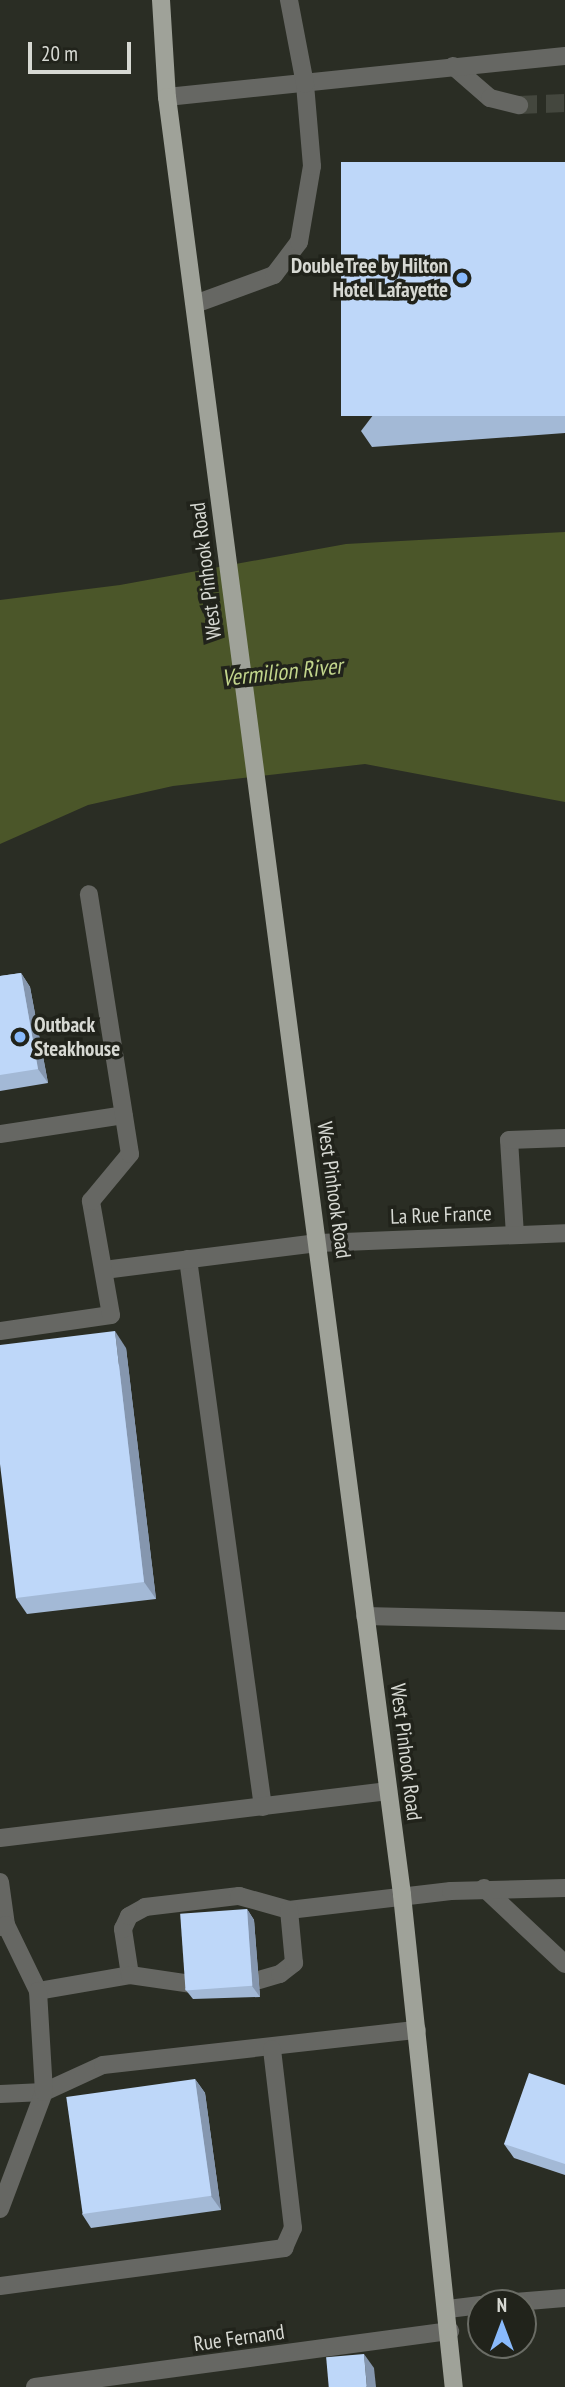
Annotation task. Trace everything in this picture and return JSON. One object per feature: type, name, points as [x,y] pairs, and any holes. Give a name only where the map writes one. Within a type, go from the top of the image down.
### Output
[{"type":"main road","name":"West Pinhook Road","points":[[161,0],[167,97],[272,918],[319,1243],[401,1895],[448,2309],[454,2387]]},
{"type":"street","points":[[195,304],[274,275],[299,242],[312,166],[305,84],[289,0]]},
{"type":"street","points":[[167,97],[565,56]]},
{"type":"street","points":[[453,66],[490,98],[519,105]]},
{"type":"street","points":[[0,1331],[111,1315],[91,1201],[130,1154],[89,894]]},
{"type":"street","points":[[0,1134],[124,1115]]},
{"type":"street","points":[[515,1235],[509,1140],[565,1138]]},
{"type":"street","name":"La Rue France","points":[[104,1270],[319,1243],[565,1233]]},
{"type":"street","points":[[188,1259],[263,1807]]},
{"type":"street","points":[[365,1616],[565,1621]]},
{"type":"street","points":[[0,1838],[388,1791]]},
{"type":"street","points":[[0,1882],[3,1926],[38,1991],[44,2092],[0,2209]]},
{"type":"street","points":[[484,1888],[565,1964]]},
{"type":"street","points":[[130,1975],[123,1929],[129,1916],[145,1906],[239,1896],[289,1910],[401,1895],[484,1888],[565,1888]]},
{"type":"street","points":[[259,1980],[280,1975],[294,1963],[289,1910]]},
{"type":"street","points":[[38,1991],[130,1975],[192,1984]]},
{"type":"street","points":[[0,2094],[44,2092],[103,2065],[272,2049],[417,2030]]},
{"type":"street","points":[[0,2286],[284,2248],[293,2228],[272,2049]]},
{"type":"street","points":[[537,2300],[565,2298]]},
{"type":"street","points":[[448,2309],[467,2307]]},
{"type":"street","name":"Rue Fernand","points":[[35,2387],[105,2383],[450,2331]]},
{"type":"water","name":"Vermilion River","points":[[565,532],[565,802],[365,764],[173,786],[88,805],[0,844],[0,600],[120,585],[346,544]]},
{"type":"building","name":"DoubleTree by Hilton Hotel Lafayette","points":[[341,162],[565,162],[565,416],[341,416]]},
{"type":"building","name":"Outback Steakhouse","points":[[21,973],[38,1069],[0,1075],[0,976]]},
{"type":"building","points":[[115,1331],[144,1582],[16,1598],[0,1464],[0,1345]]},
{"type":"building","points":[[247,1909],[252,1986],[186,1990],[180,1914]]},
{"type":"building","points":[[529,2073],[565,2085],[565,2164],[504,2144]]},
{"type":"building","points":[[195,2079],[211,2196],[83,2214],[66,2097]]},
{"type":"building","points":[[364,2354],[367,2387],[329,2387],[326,2357]]},
{"type":"tunnel","points":[[519,105],[565,103]]},
{"type":"place","name":"DoubleTree by Hilton Hotel Lafayette","points":[[462,278]]},
{"type":"place","name":"Outback Steakhouse","points":[[20,1037]]}]
